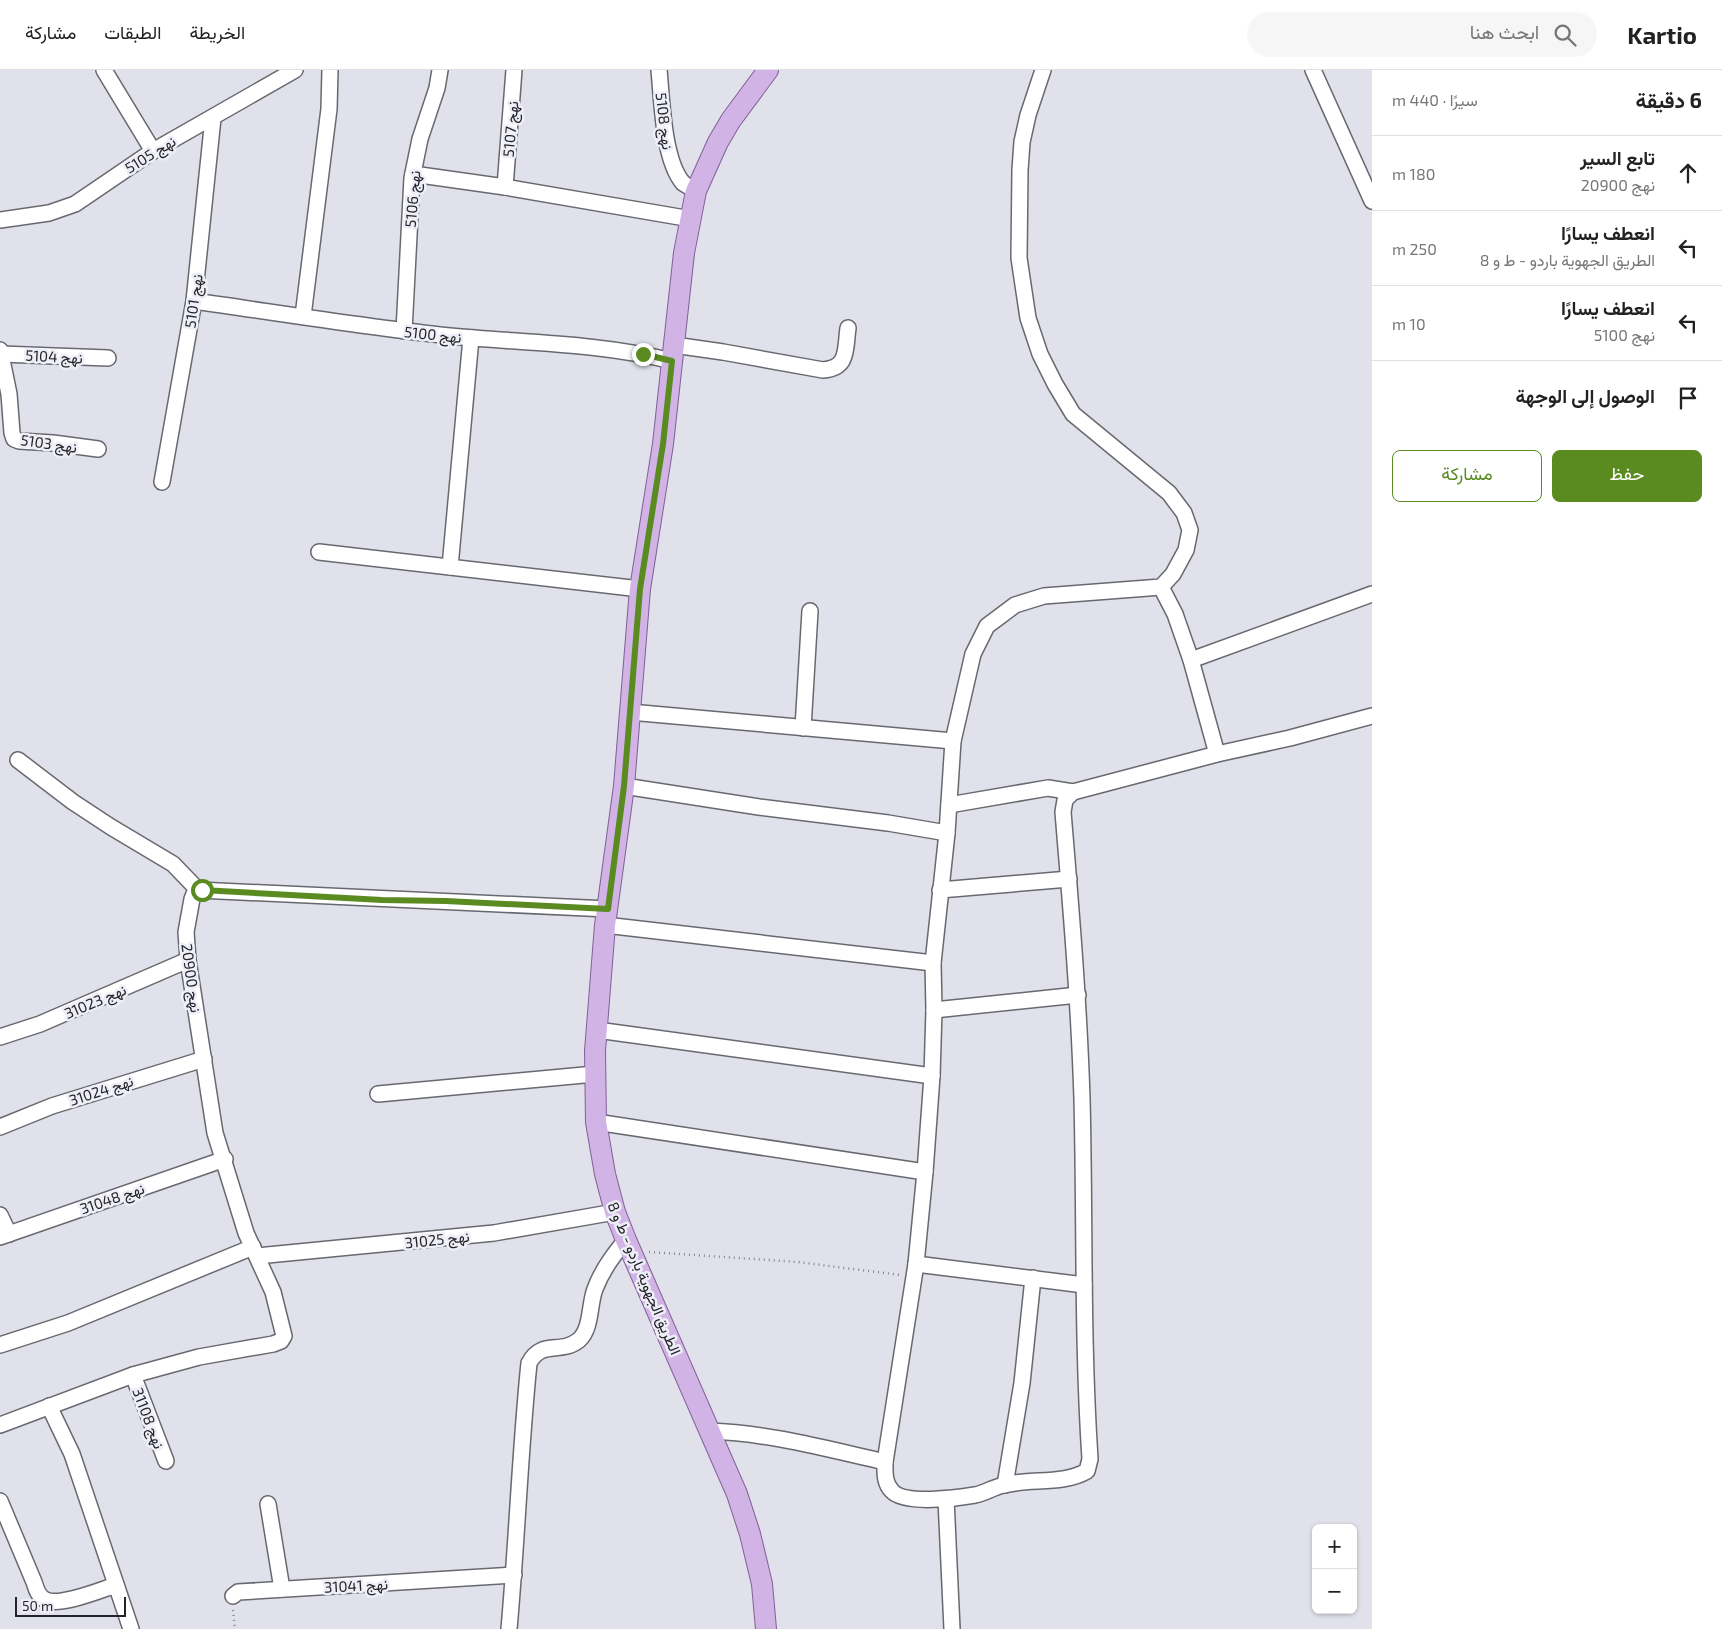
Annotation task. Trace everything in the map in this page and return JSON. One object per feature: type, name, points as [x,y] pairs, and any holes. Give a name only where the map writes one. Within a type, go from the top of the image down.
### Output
[{"type":"main road","name":"الطريق الجهوية باردو - ط و 8","points":[[766,1629],[762,1584],[750,1534],[737,1494],[615,1212],[605,1174],[596,1122],[595,1051],[606,917],[624,786],[640,589],[663,444],[684,253],[696,191],[718,142],[755,79],[768,70]]},
{"type":"street","points":[[104,70],[154,150]]},
{"type":"street","name":"نهج 5105","points":[[0,220],[49,213],[75,204],[154,150],[295,70]]},
{"type":"street","points":[[303,316],[329,109],[330,70]]},
{"type":"street","name":"نهج 5106","points":[[404,331],[413,174],[420,139],[440,70]]},
{"type":"street","name":"نهج 5107","points":[[505,187],[514,70]]},
{"type":"street","name":"نهج 5108","points":[[659,70],[669,154],[676,172],[684,184],[696,191]]},
{"type":"street","points":[[1043,70],[1028,115],[1022,142],[1020,170],[1019,258],[1028,318],[1040,354],[1073,414],[1169,492],[1184,513],[1190,530],[1186,550],[1173,574],[1160,587],[1044,596],[1015,604],[987,626],[974,654],[953,742],[947,833],[933,963],[932,1076],[925,1172],[915,1270],[885,1462],[886,1482],[892,1492],[904,1497],[946,1499],[976,1495],[1005,1485],[1077,1477],[1087,1471],[1090,1459],[1078,996],[1063,812],[1065,800],[1073,792]]},
{"type":"street","points":[[1313,70],[1372,201]]},
{"type":"street","name":"نهج 5101","points":[[162,482],[194,301],[213,118]]},
{"type":"street","points":[[413,174],[505,187],[691,219]]},
{"type":"street","name":"نهج 5100","points":[[194,301],[404,331],[471,338],[606,349],[643,354],[723,352],[823,370],[832,369],[840,365],[844,356],[848,328]]},
{"type":"street","points":[[450,567],[471,338]]},
{"type":"street","name":"نهج 5104","points":[[0,352],[108,358]]},
{"type":"street","name":"نهج 5103","points":[[0,352],[9,394],[14,439],[94,449]]},
{"type":"street","points":[[319,552],[640,589]]},
{"type":"street","points":[[1160,587],[1175,614],[1191,660],[1217,754]]},
{"type":"street","points":[[1191,660],[1372,594]]},
{"type":"street","points":[[803,728],[810,611]]},
{"type":"street","points":[[630,712],[953,742]]},
{"type":"street","points":[[949,805],[1048,788],[1073,792],[1372,716]]},
{"type":"street","points":[[18,760],[73,802],[173,864],[198,890],[606,917],[933,963]]},
{"type":"street","points":[[624,786],[947,833]]},
{"type":"street","points":[[940,890],[1069,879]]},
{"type":"street","name":"نهج 20900","points":[[133,1375],[199,1357],[273,1344],[282,1341],[284,1336],[273,1292],[246,1233],[225,1160],[215,1133],[188,960],[186,932],[192,899],[198,890]]},
{"type":"street","name":"نهج 31023","points":[[0,1038],[40,1024],[188,960]]},
{"type":"street","points":[[934,1010],[1078,996]]},
{"type":"street","points":[[597,1030],[932,1076]]},
{"type":"street","name":"نهج 31024","points":[[0,1127],[52,1106],[204,1059]]},
{"type":"street","points":[[378,1094],[595,1074]]},
{"type":"street","points":[[596,1122],[925,1172]]},
{"type":"street","name":"نهج 31048","points":[[5,1235],[225,1160]]},
{"type":"street","name":"نهج 31025","points":[[0,1344],[68,1323],[255,1251],[494,1233],[615,1212]]},
{"type":"street","points":[[0,1215],[5,1235]]},
{"type":"street","points":[[509,1629],[514,1574],[520,1450],[528,1362],[539,1350],[568,1345],[580,1339],[586,1327],[594,1290],[607,1265],[629,1246]]},
{"type":"street","points":[[915,1270],[1033,1278],[1084,1285]]},
{"type":"street","points":[[1005,1485],[1022,1383],[1033,1278]]},
{"type":"street","points":[[0,1425],[133,1375]]},
{"type":"street","name":"نهج 31108","points":[[133,1375],[166,1461]]},
{"type":"street","points":[[49,1406],[72,1454],[131,1629]]},
{"type":"street","points":[[710,1431],[734,1432],[781,1439],[885,1462]]},
{"type":"street","points":[[946,1499],[952,1629]]},
{"type":"street","points":[[0,1501],[6,1530],[39,1595],[44,1600],[54,1602],[70,1600],[116,1585]]},
{"type":"street","points":[[268,1504],[282,1589]]},
{"type":"street","name":"نهج 31041","points":[[233,1596],[238,1592],[514,1574]]},
{"type":"path","points":[[629,1246],[798,1262],[915,1270]]},
{"type":"path","points":[[233,1596],[235,1629]]},
{"type":"route","points":[[202,890],[382,900],[446,901],[608,909],[624,786],[640,589],[663,444],[672,361],[643,354]]}]
